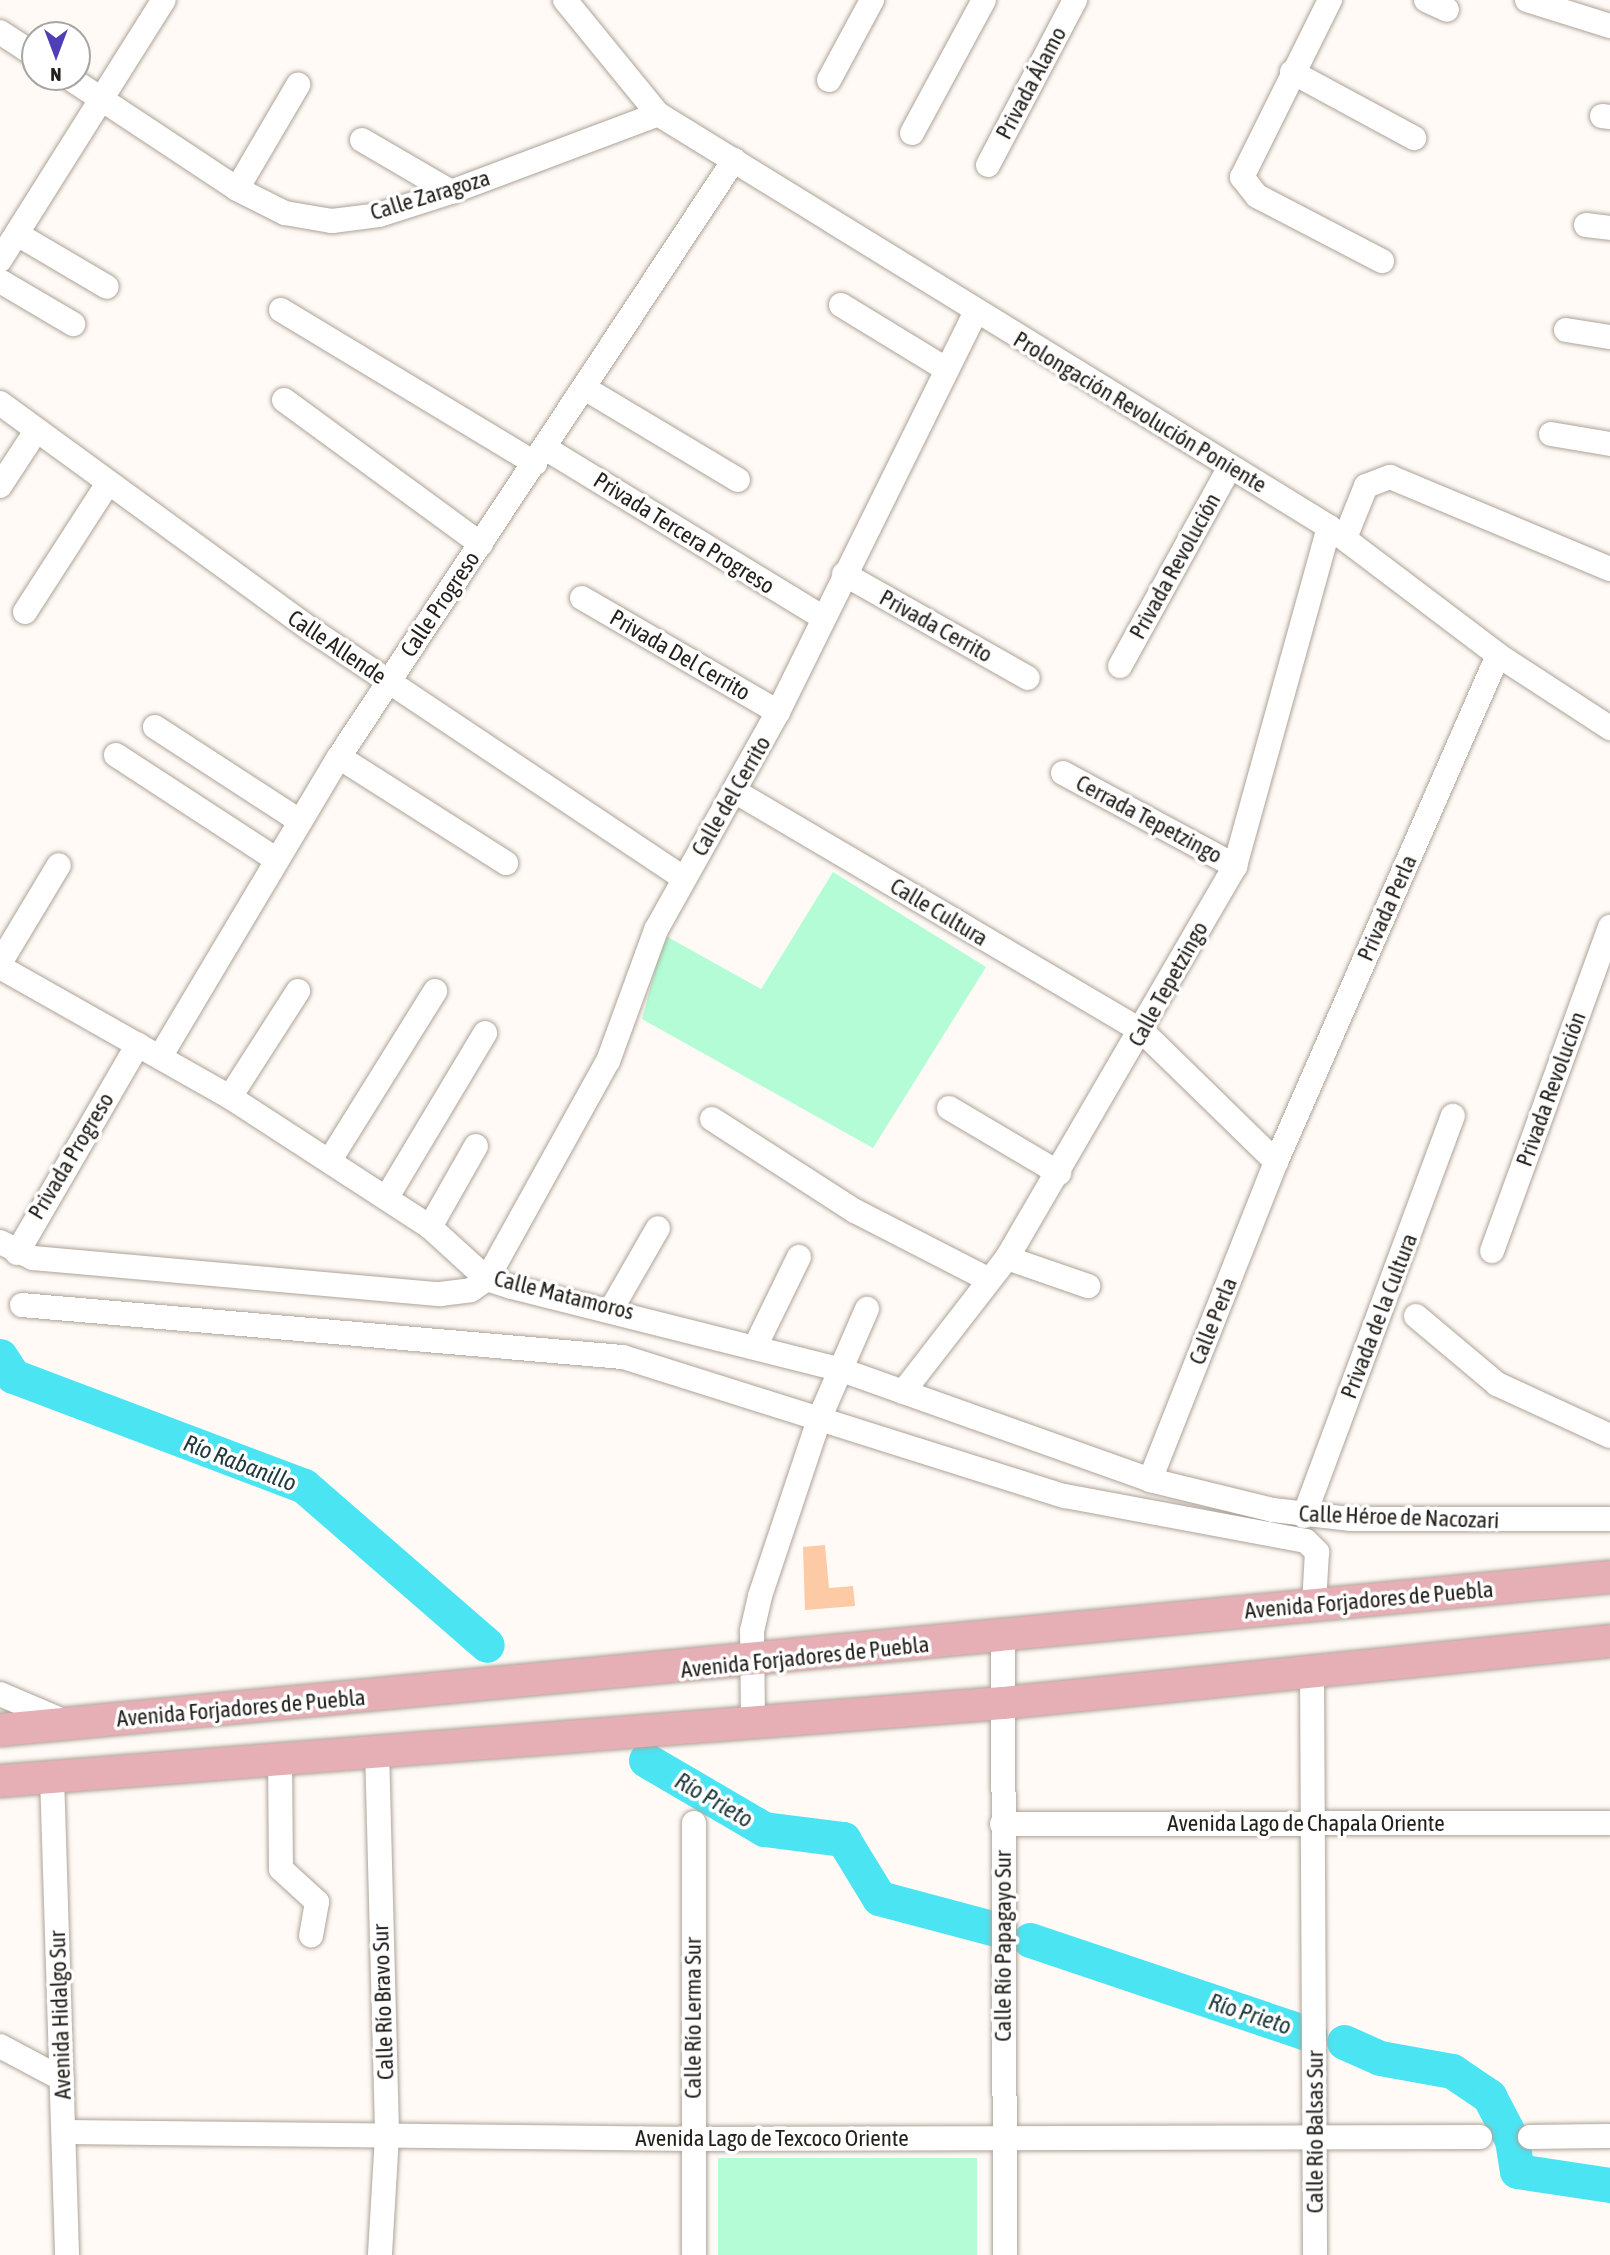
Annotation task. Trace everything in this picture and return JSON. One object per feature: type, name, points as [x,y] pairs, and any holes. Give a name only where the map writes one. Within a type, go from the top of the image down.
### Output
[{"type":"main road","name":"Avenida Forjadores de Puebla","points":[[0,1730],[1003,1638],[1314,1604],[1610,1577]]},
{"type":"main road","points":[[0,1781],[377,1749],[1003,1703],[1610,1641]]},
{"type":"street","points":[[0,260],[164,0]]},
{"type":"street","name":"Prolongación Revolución Poniente","points":[[565,0],[658,114],[975,313],[1337,533],[1497,655],[1610,728]]},
{"type":"street","points":[[829,80],[872,0]]},
{"type":"street","points":[[912,133],[984,0]]},
{"type":"street","name":"Privada Álamo","points":[[988,165],[1075,0]]},
{"type":"street","points":[[1330,0],[1243,168],[1245,187],[1382,261]]},
{"type":"street","points":[[1527,0],[1610,26]]},
{"type":"street","points":[[0,32],[21,46]]},
{"type":"street","points":[[1292,72],[1414,138]]},
{"type":"street","points":[[237,189],[298,85]]},
{"type":"street","name":"Calle Zaragoza","points":[[89,91],[237,189],[285,213],[332,221],[379,215],[451,192],[658,114]]},
{"type":"street","points":[[362,140],[451,192]]},
{"type":"street","name":"Calle Progreso","points":[[160,1057],[339,757],[586,388],[734,160]]},
{"type":"street","points":[[17,234],[107,287]]},
{"type":"street","points":[[0,281],[73,324]]},
{"type":"street","points":[[841,305],[946,369]]},
{"type":"street","name":"Privada Tercera Progreso","points":[[281,310],[823,618]]},
{"type":"street","name":"Calle del Cerrito","points":[[487,1279],[608,1061],[642,960],[684,878],[736,792],[778,712],[975,313]]},
{"type":"street","points":[[1566,330],[1610,337]]},
{"type":"street","points":[[586,388],[738,480]]},
{"type":"street","points":[[284,400],[481,544]]},
{"type":"street","name":"Calle Allende","points":[[0,403],[107,485],[388,682],[684,878]]},
{"type":"street","points":[[0,485],[36,431]]},
{"type":"street","points":[[1552,434],[1610,443]]},
{"type":"street","name":"Privada Revolución","points":[[1120,666],[1230,467]]},
{"type":"street","name":"Calle Tepetzingo","points":[[903,1392],[1007,1258],[1143,1032],[1235,866],[1337,533],[1366,486],[1390,477],[1610,569]]},
{"type":"street","points":[[25,612],[107,485]]},
{"type":"street","name":"Privada Cerrito","points":[[844,574],[1028,678]]},
{"type":"street","name":"Privada Del Cerrito","points":[[582,598],[778,712]]},
{"type":"street","name":"Privada Perla","points":[[1276,1162],[1497,655]]},
{"type":"street","points":[[155,727],[300,821]]},
{"type":"street","points":[[116,755],[277,860]]},
{"type":"street","points":[[339,757],[506,863]]},
{"type":"street","name":"Cerrada Tepetzingo","points":[[1063,773],[1235,866]]},
{"type":"street","name":"Calle Cultura","points":[[736,792],[1143,1032],[1276,1162]]},
{"type":"street","points":[[0,965],[59,865]]},
{"type":"street","name":"Privada Revolución","points":[[1492,1251],[1610,927]]},
{"type":"street","name":"Calle Matamoros","points":[[0,965],[230,1097],[330,1160],[430,1227],[487,1279],[612,1308],[839,1369],[1150,1480]]},
{"type":"street","points":[[230,1097],[298,991]]},
{"type":"street","points":[[330,1160],[435,991]]},
{"type":"street","points":[[387,1197],[485,1033]]},
{"type":"street","name":"Privada Progreso","points":[[8,1247],[138,1044]]},
{"type":"street","points":[[949,1108],[1059,1173]]},
{"type":"street","name":"Privada de la Cultura","points":[[1304,1516],[1454,1116]]},
{"type":"street","points":[[712,1119],[855,1211],[989,1280]]},
{"type":"street","points":[[430,1227],[476,1146]]},
{"type":"street","name":"Calle Perla","points":[[1150,1480],[1276,1162]]},
{"type":"street","points":[[612,1308],[658,1228]]},
{"type":"street","points":[[8,1247],[440,1294],[471,1290],[487,1279]]},
{"type":"street","points":[[756,1345],[799,1257]]},
{"type":"street","points":[[1007,1258],[1088,1286]]},
{"type":"street","points":[[22,1305],[567,1349],[675,1371],[1065,1496],[1306,1541],[1317,1552],[1314,1604]]},
{"type":"street","points":[[753,1722],[751,1661],[760,1596],[820,1417],[867,1309]]},
{"type":"street","name":"Privada de la Cultura","points":[[1416,1316],[1497,1384],[1610,1436]]},
{"type":"street","name":"Calle Héroe de Nacozari","points":[[1150,1480],[1304,1516],[1610,1519]]},
{"type":"street","name":"Calle Río Papagayo Sur","points":[[1003,1638],[1005,2255]]},
{"type":"street","name":"Calle Río Balsas Sur","points":[[1312,1673],[1315,2255]]},
{"type":"street","points":[[0,1694],[69,1723]]},
{"type":"street","name":"Calle Río Bravo Sur","points":[[377,1749],[387,2136],[380,2255]]},
{"type":"street","points":[[280,1757],[281,1869],[317,1902],[311,1935]]},
{"type":"street","name":"Avenida Hidalgo Sur","points":[[52,1776],[67,2255]]},
{"type":"street","name":"Calle Río Lerma Sur","points":[[694,1823],[694,2255]]},
{"type":"street","name":"Avenida Lago de Chapala Oriente","points":[[1002,1824],[1610,1823]]},
{"type":"street","points":[[0,2046],[62,2079]]},
{"type":"street","name":"Avenida Lago de Texcoco Oriente","points":[[65,2132],[693,2139],[1480,2137]]},
{"type":"street","points":[[1530,2137],[1610,2136]]},
{"type":"green space","points":[[833,872],[986,967],[873,1148],[642,1019],[664,935],[761,989]]},
{"type":"green space","points":[[718,2158],[977,2158],[977,2255],[718,2255]]},
{"type":"building","points":[[825,1545],[829,1588],[853,1586],[855,1606],[805,1610],[803,1547]]},
{"type":"waterway","name":"Río Rabanillo","points":[[0,1356],[13,1376],[304,1486],[487,1645]]},
{"type":"waterway","name":"Río Prieto","points":[[646,1760],[764,1829],[843,1839],[879,1898],[999,1930]]},
{"type":"waterway","name":"Río Prieto","points":[[1030,1940],[1310,2034]]},
{"type":"waterway","name":"Río Prieto","points":[[1344,2042],[1380,2058],[1452,2071],[1489,2096],[1512,2140],[1517,2171],[1610,2185]]}]
